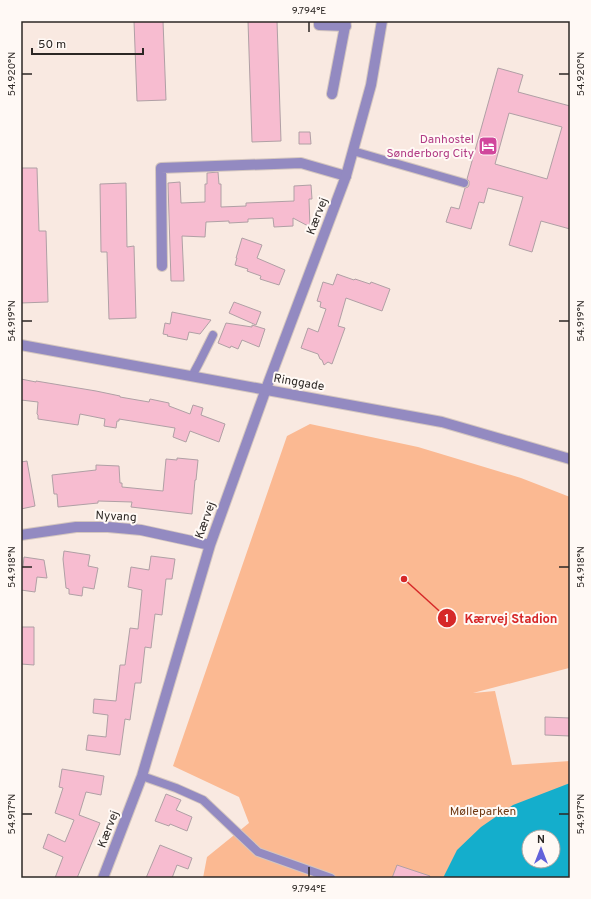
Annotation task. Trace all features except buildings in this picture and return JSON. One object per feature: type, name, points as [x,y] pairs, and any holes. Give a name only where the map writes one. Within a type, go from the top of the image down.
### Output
[{"type":"street","points":[[319,21],[319,26],[346,24],[332,94]]},
{"type":"street","name":"Kærvej","points":[[103,878],[142,776],[210,545],[266,389],[346,176],[371,85],[382,21]]},
{"type":"street","points":[[162,266],[161,168],[301,163],[346,176]]},
{"type":"street","name":"Ringgade","points":[[21,345],[442,422],[570,459]]},
{"type":"street","name":"Nyvang","points":[[21,535],[76,527],[108,527],[141,530],[210,545]]},
{"type":"lane","points":[[353,151],[464,183]]},
{"type":"lane","points":[[192,376],[213,335]]},
{"type":"lane","points":[[142,776],[176,788],[203,800],[258,852],[331,878]]},
{"type":"green space","name":"Mølleparken","points":[[310,424],[418,447],[521,478],[570,497],[569,668],[473,693],[495,691],[512,765],[570,761],[570,878],[203,878],[207,857],[249,823],[239,797],[173,766],[287,436]]},
{"type":"water","points":[[570,783],[570,878],[443,878],[457,850],[481,827],[513,805]]},
{"type":"place","name":"Danhostel Sønderborg City","points":[[488,146]]},
{"type":"place","name":"Kærvej Stadion","points":[[404,579]]}]
